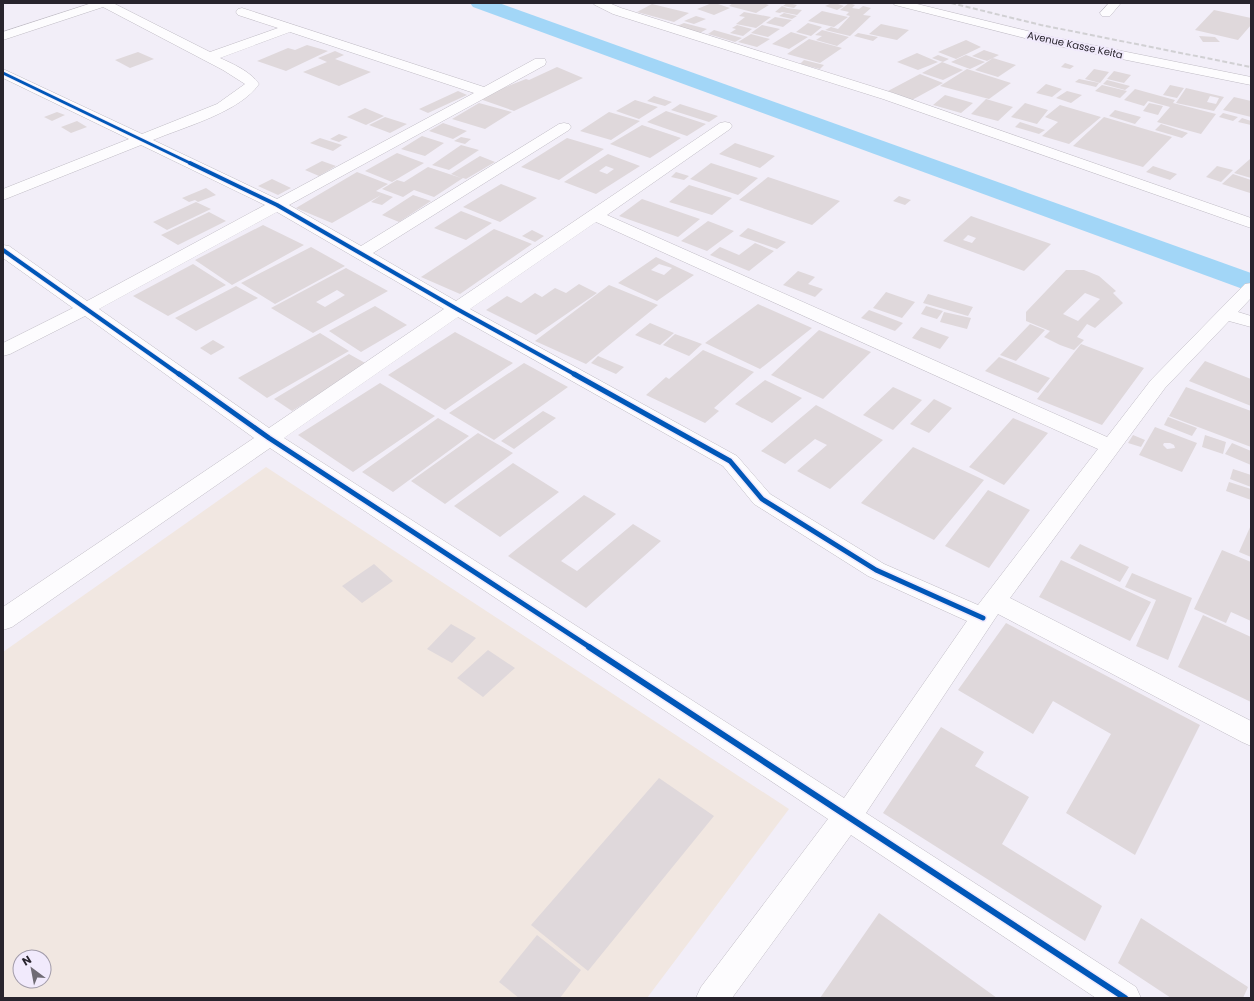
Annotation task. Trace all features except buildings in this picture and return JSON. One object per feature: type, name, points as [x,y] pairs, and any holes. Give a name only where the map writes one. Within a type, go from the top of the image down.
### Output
[{"type":"street","points":[[3,36],[104,3],[209,57],[243,76],[252,84],[246,92],[222,107],[3,195]]},
{"type":"street","points":[[599,3],[617,11],[888,96],[1251,223]]},
{"type":"street","points":[[617,11],[636,3]]},
{"type":"street","name":"Avenue Kasse Keita","points":[[899,3],[1052,41],[1251,81]]},
{"type":"street","points":[[1106,13],[1115,3]]},
{"type":"street","points":[[242,12],[485,92]]},
{"type":"street","points":[[209,57],[290,28]]},
{"type":"street","points":[[3,350],[86,309],[540,62]]},
{"type":"street","points":[[3,73],[276,205],[457,309],[730,461],[762,499],[876,570],[989,610],[1251,734]]},
{"type":"street","points":[[3,620],[725,126]]},
{"type":"street","points":[[360,254],[564,127]]},
{"type":"street","points":[[594,215],[1110,446]]},
{"type":"street","points":[[3,250],[269,438],[1125,998]]},
{"type":"street","points":[[712,998],[847,817],[989,610],[1110,446],[1158,384],[1237,302],[1251,322]]},
{"type":"shaded area","points":[[266,467],[789,809],[647,998],[3,998],[3,652]]},
{"type":"waterway","points":[[480,3],[1251,283]]},
{"type":"railway","points":[[951,3],[1041,25],[1251,67]]},
{"type":"cycle path","points":[[3,73],[277,205],[457,309],[730,461],[762,499],[876,570],[983,618]]},
{"type":"cycle path","points":[[3,250],[269,438],[1125,998]]}]
